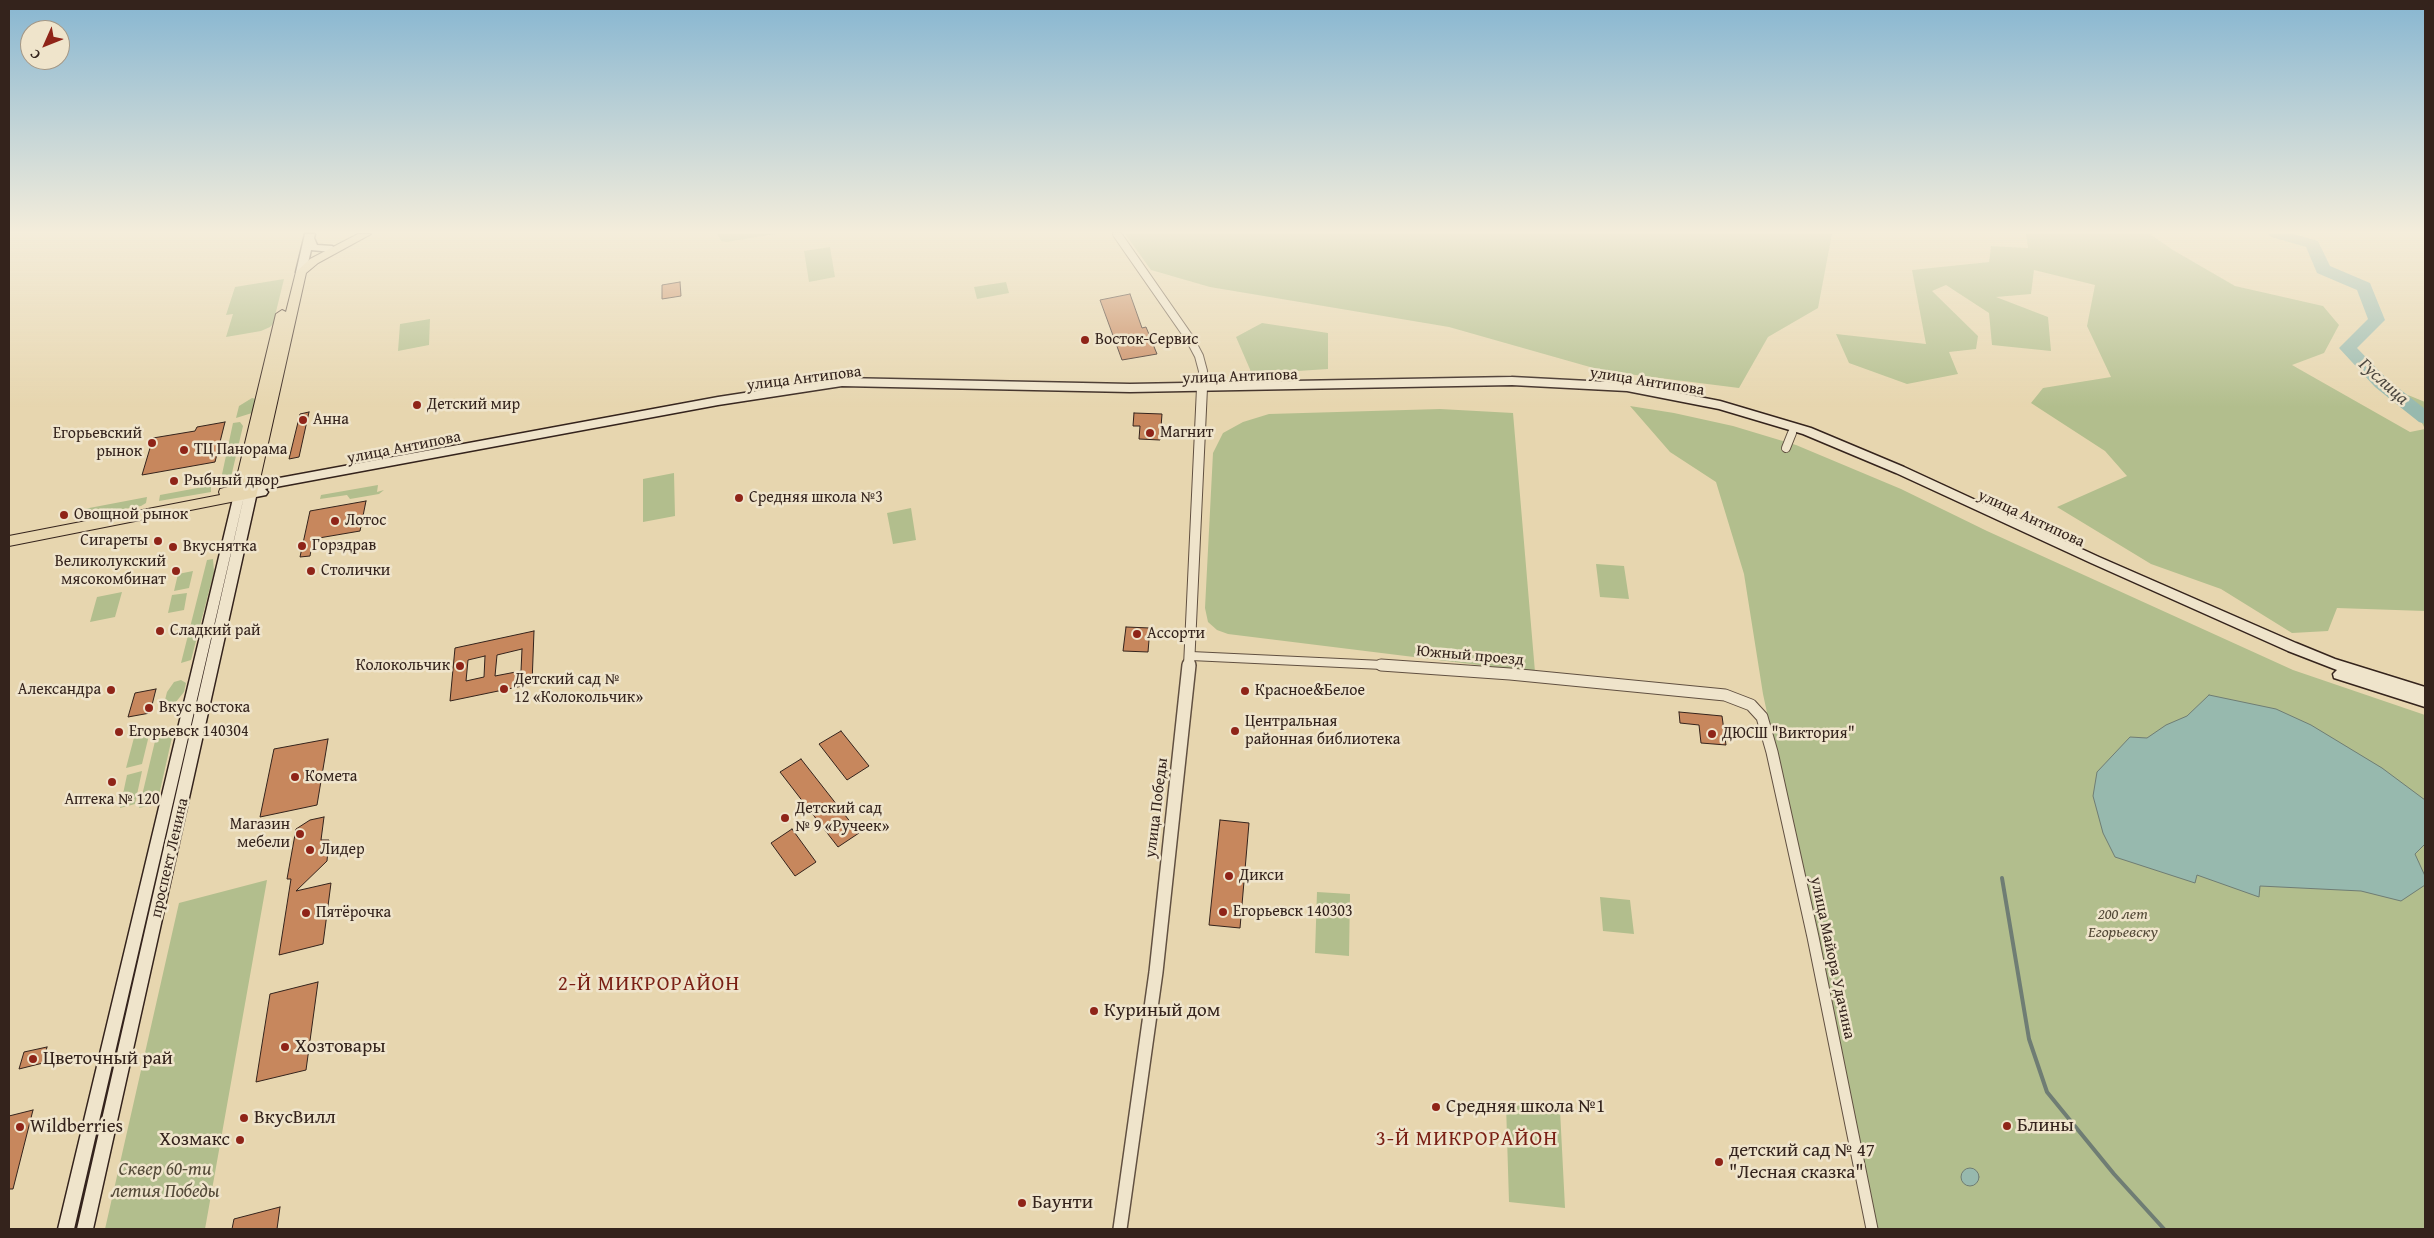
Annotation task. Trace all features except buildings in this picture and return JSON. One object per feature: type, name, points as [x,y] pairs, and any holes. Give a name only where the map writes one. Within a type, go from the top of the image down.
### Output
[{"type":"main road","points":[[245,492],[292,292]]},
{"type":"main road","name":"улица Антипова","points":[[1202,392],[1473,381],[1549,382],[1628,387],[1720,405],[1766,417],[1852,449],[2292,647],[2332,663],[2425,692]]},
{"type":"main road","name":"улица Антипова","points":[[9,534],[734,404],[840,389],[1202,392],[1442,388],[1579,389],[1622,393],[1694,406],[1792,433],[1896,475],[2264,644],[2334,672],[2425,702]]},
{"type":"main road","name":"улица Антипова","points":[[9,541],[245,492]]},
{"type":"main road","name":"проспект Ленина","points":[[85,1229],[160,902],[245,492]]},
{"type":"main road","name":"проспект Ленина","points":[[66,1229],[121,993],[245,492]]},
{"type":"main road","points":[[142,907],[160,902]]},
{"type":"main road","points":[[121,993],[140,988]]},
{"type":"street","points":[[1157,292],[1199,356],[1203,371],[1202,392]]},
{"type":"street","name":"улица Победы","points":[[1120,1229],[1156,972],[1191,656],[1190,612],[1202,392]]},
{"type":"street","points":[[1786,448],[1792,433]]},
{"type":"street","name":"Южный проезд","points":[[1191,656],[1474,671],[1702,692],[1725,695],[1745,701]]},
{"type":"street","name":"улица Майора Удачина","points":[[1745,701],[1762,717],[1770,744],[1813,938],[1872,1229]]},
{"type":"green space","points":[[233,292],[281,292],[273,324],[261,331],[226,337],[233,314],[226,315]]},
{"type":"green space","points":[[975,292],[1009,293],[977,299]]},
{"type":"green space","points":[[1239,292],[1821,292],[1818,308],[1768,337],[1739,388],[1604,371],[1449,327]]},
{"type":"green space","points":[[1916,292],[1933,292],[1978,336],[1976,349],[1949,352],[1958,374],[1907,384],[1849,363],[1836,334],[1926,344]]},
{"type":"green space","points":[[1956,292],[2031,292],[2031,294],[1996,297],[2048,317],[2051,351],[1992,345],[1989,313]]},
{"type":"green space","points":[[2094,292],[2260,292],[2323,306],[2339,325],[2324,353],[2292,365],[2410,432],[2425,429],[2425,611],[2337,608],[2328,631],[2292,633],[2221,589],[2151,564],[2057,507],[2127,476],[2105,451],[2031,403],[2043,388],[2111,377],[2087,326]]},
{"type":"green space","points":[[430,319],[429,345],[398,351],[400,324]]},
{"type":"green space","points":[[1262,323],[1328,333],[1328,369],[1252,374],[1236,337]]},
{"type":"green space","points":[[2408,395],[2425,402],[2425,429]]},
{"type":"green space","points":[[252,398],[256,399],[252,413],[236,418],[239,406]]},
{"type":"green space","name":"200 лет Егорьевску","points":[[1630,406],[1674,413],[1733,426],[1796,445],[1901,489],[1987,531],[2293,670],[2425,715],[2425,1229],[1878,1229],[1763,694],[1744,574],[1716,482],[1670,452]]},
{"type":"green space","points":[[1440,409],[1513,413],[1535,672],[1228,634],[1217,630],[1208,622],[1205,608],[1213,453],[1223,433],[1243,422],[1269,414]]},
{"type":"green space","points":[[240,422],[243,426],[231,477],[221,479],[233,423]]},
{"type":"green space","points":[[674,473],[675,516],[643,522],[643,479]]},
{"type":"green space","points":[[378,485],[377,492],[384,490],[379,494],[350,499],[347,495],[320,499],[321,495]]},
{"type":"green space","points":[[211,486],[211,492],[159,501],[160,495]]},
{"type":"green space","points":[[147,497],[146,503],[141,506],[102,513],[83,514],[84,509]]},
{"type":"green space","points":[[911,508],[916,540],[893,544],[887,513]]},
{"type":"green space","points":[[213,559],[214,572],[191,660],[181,663],[207,560]]},
{"type":"green space","points":[[1596,564],[1624,566],[1629,599],[1600,597]]},
{"type":"green space","points":[[193,571],[189,588],[174,591],[178,574]]},
{"type":"green space","points":[[122,592],[115,617],[90,622],[97,597]]},
{"type":"green space","points":[[187,593],[184,610],[168,613],[172,595]]},
{"type":"green space","points":[[181,680],[186,683],[184,692],[171,708],[166,710],[164,704],[167,692],[174,682]]},
{"type":"green space","points":[[151,727],[142,764],[126,768],[136,730]]},
{"type":"green space","points":[[173,733],[157,804],[139,808],[156,737]]},
{"type":"green space","points":[[142,771],[135,804],[120,808],[127,775]]},
{"type":"green space","name":"Сквер 60-ти летия Победы","points":[[267,880],[205,1229],[105,1229],[179,903]]},
{"type":"green space","points":[[1317,892],[1350,894],[1349,956],[1315,953]]},
{"type":"green space","points":[[1600,897],[1630,900],[1634,934],[1603,931]]},
{"type":"green space","points":[[1506,1104],[1560,1110],[1565,1208],[1509,1202]]},
{"type":"water","points":[[2209,695],[2276,709],[2311,725],[2382,768],[2425,800],[2425,844],[2415,854],[2425,876],[2425,885],[2401,901],[2361,891],[2260,886],[2259,897],[2197,875],[2195,883],[2115,857],[2103,833],[2093,796],[2097,772],[2130,737],[2147,738],[2166,725],[2187,716]]},
{"type":"water","points":[[1970,1168],[1976,1171],[1979,1177],[1976,1183],[1970,1186],[1964,1183],[1961,1177],[1964,1171]]},
{"type":"waterway","name":"Гуслица","points":[[2366,292],[2377,320],[2347,348],[2381,383],[2425,418]]},
{"type":"waterway","points":[[2002,878],[2029,1039],[2047,1092],[2114,1174],[2164,1229]]},
{"type":"place","name":"Восток-Сервис","points":[[1085,340]]},
{"type":"place","name":"Детский мир","points":[[417,405]]},
{"type":"place","name":"Анна","points":[[303,420]]},
{"type":"place","name":"Магнит","points":[[1150,433]]},
{"type":"place","name":"Егорьевский рынок","points":[[152,443]]},
{"type":"place","name":"ТЦ Панорама","points":[[184,450]]},
{"type":"place","name":"Рыбный двор","points":[[174,481]]},
{"type":"place","name":"Средняя школа №3","points":[[739,498]]},
{"type":"place","name":"Овощной рынок","points":[[64,515]]},
{"type":"place","name":"Лотос","points":[[335,521]]},
{"type":"place","name":"Сигареты","points":[[158,541]]},
{"type":"place","name":"Горздрав","points":[[302,546]]},
{"type":"place","name":"Вкуснятка","points":[[173,547]]},
{"type":"place","name":"Великолукский мясокомбинат","points":[[176,571]]},
{"type":"place","name":"Столички","points":[[311,571]]},
{"type":"place","name":"Сладкий рай","points":[[160,631]]},
{"type":"place","name":"Ассорти","points":[[1137,634]]},
{"type":"place","name":"Колокольчик","points":[[460,666]]},
{"type":"place","name":"Детский сад № 12 «Колокольчик»","points":[[504,689]]},
{"type":"place","name":"Александра","points":[[111,690]]},
{"type":"place","name":"Красное&Белое","points":[[1245,691]]},
{"type":"place","name":"Вкус востока","points":[[149,708]]},
{"type":"place","name":"Центральная районная библиотека","points":[[1235,731]]},
{"type":"place","name":"Егорьевск 140304","points":[[119,732]]},
{"type":"place","name":"ДЮСШ \"Виктория\"","points":[[1712,734]]},
{"type":"place","name":"Комета","points":[[295,777]]},
{"type":"place","name":"Аптека № 120","points":[[112,782]]},
{"type":"place","name":"Детский сад № 9 «Ручеек»","points":[[785,818]]},
{"type":"place","name":"Магазин мебели","points":[[300,834]]},
{"type":"place","name":"Лидер","points":[[310,850]]},
{"type":"place","name":"Дикси","points":[[1229,876]]},
{"type":"place","name":"Егорьевск 140303","points":[[1223,912]]},
{"type":"place","name":"Пятёрочка","points":[[306,913]]},
{"type":"place","name":"Куриный дом","points":[[1094,1011]]},
{"type":"place","name":"Хозтовары","points":[[285,1047]]},
{"type":"place","name":"Цветочный рай","points":[[33,1059]]},
{"type":"place","name":"Средняя школа №1","points":[[1436,1107]]},
{"type":"place","name":"ВкусВилл","points":[[244,1118]]},
{"type":"place","name":"Блины","points":[[2007,1126]]},
{"type":"place","name":"Wildberries","points":[[20,1127]]},
{"type":"place","name":"Хозмакс","points":[[240,1140]]},
{"type":"place","name":"детский сад № 47 \"Лесная сказка\"","points":[[1719,1162]]},
{"type":"place","name":"Баунти","points":[[1022,1203]]},
{"type":"district","name":"2-Й МИКРОРАЙОН","points":[[649,985]]},
{"type":"district","name":"3-Й МИКРОРАЙОН","points":[[1467,1140]]}]
